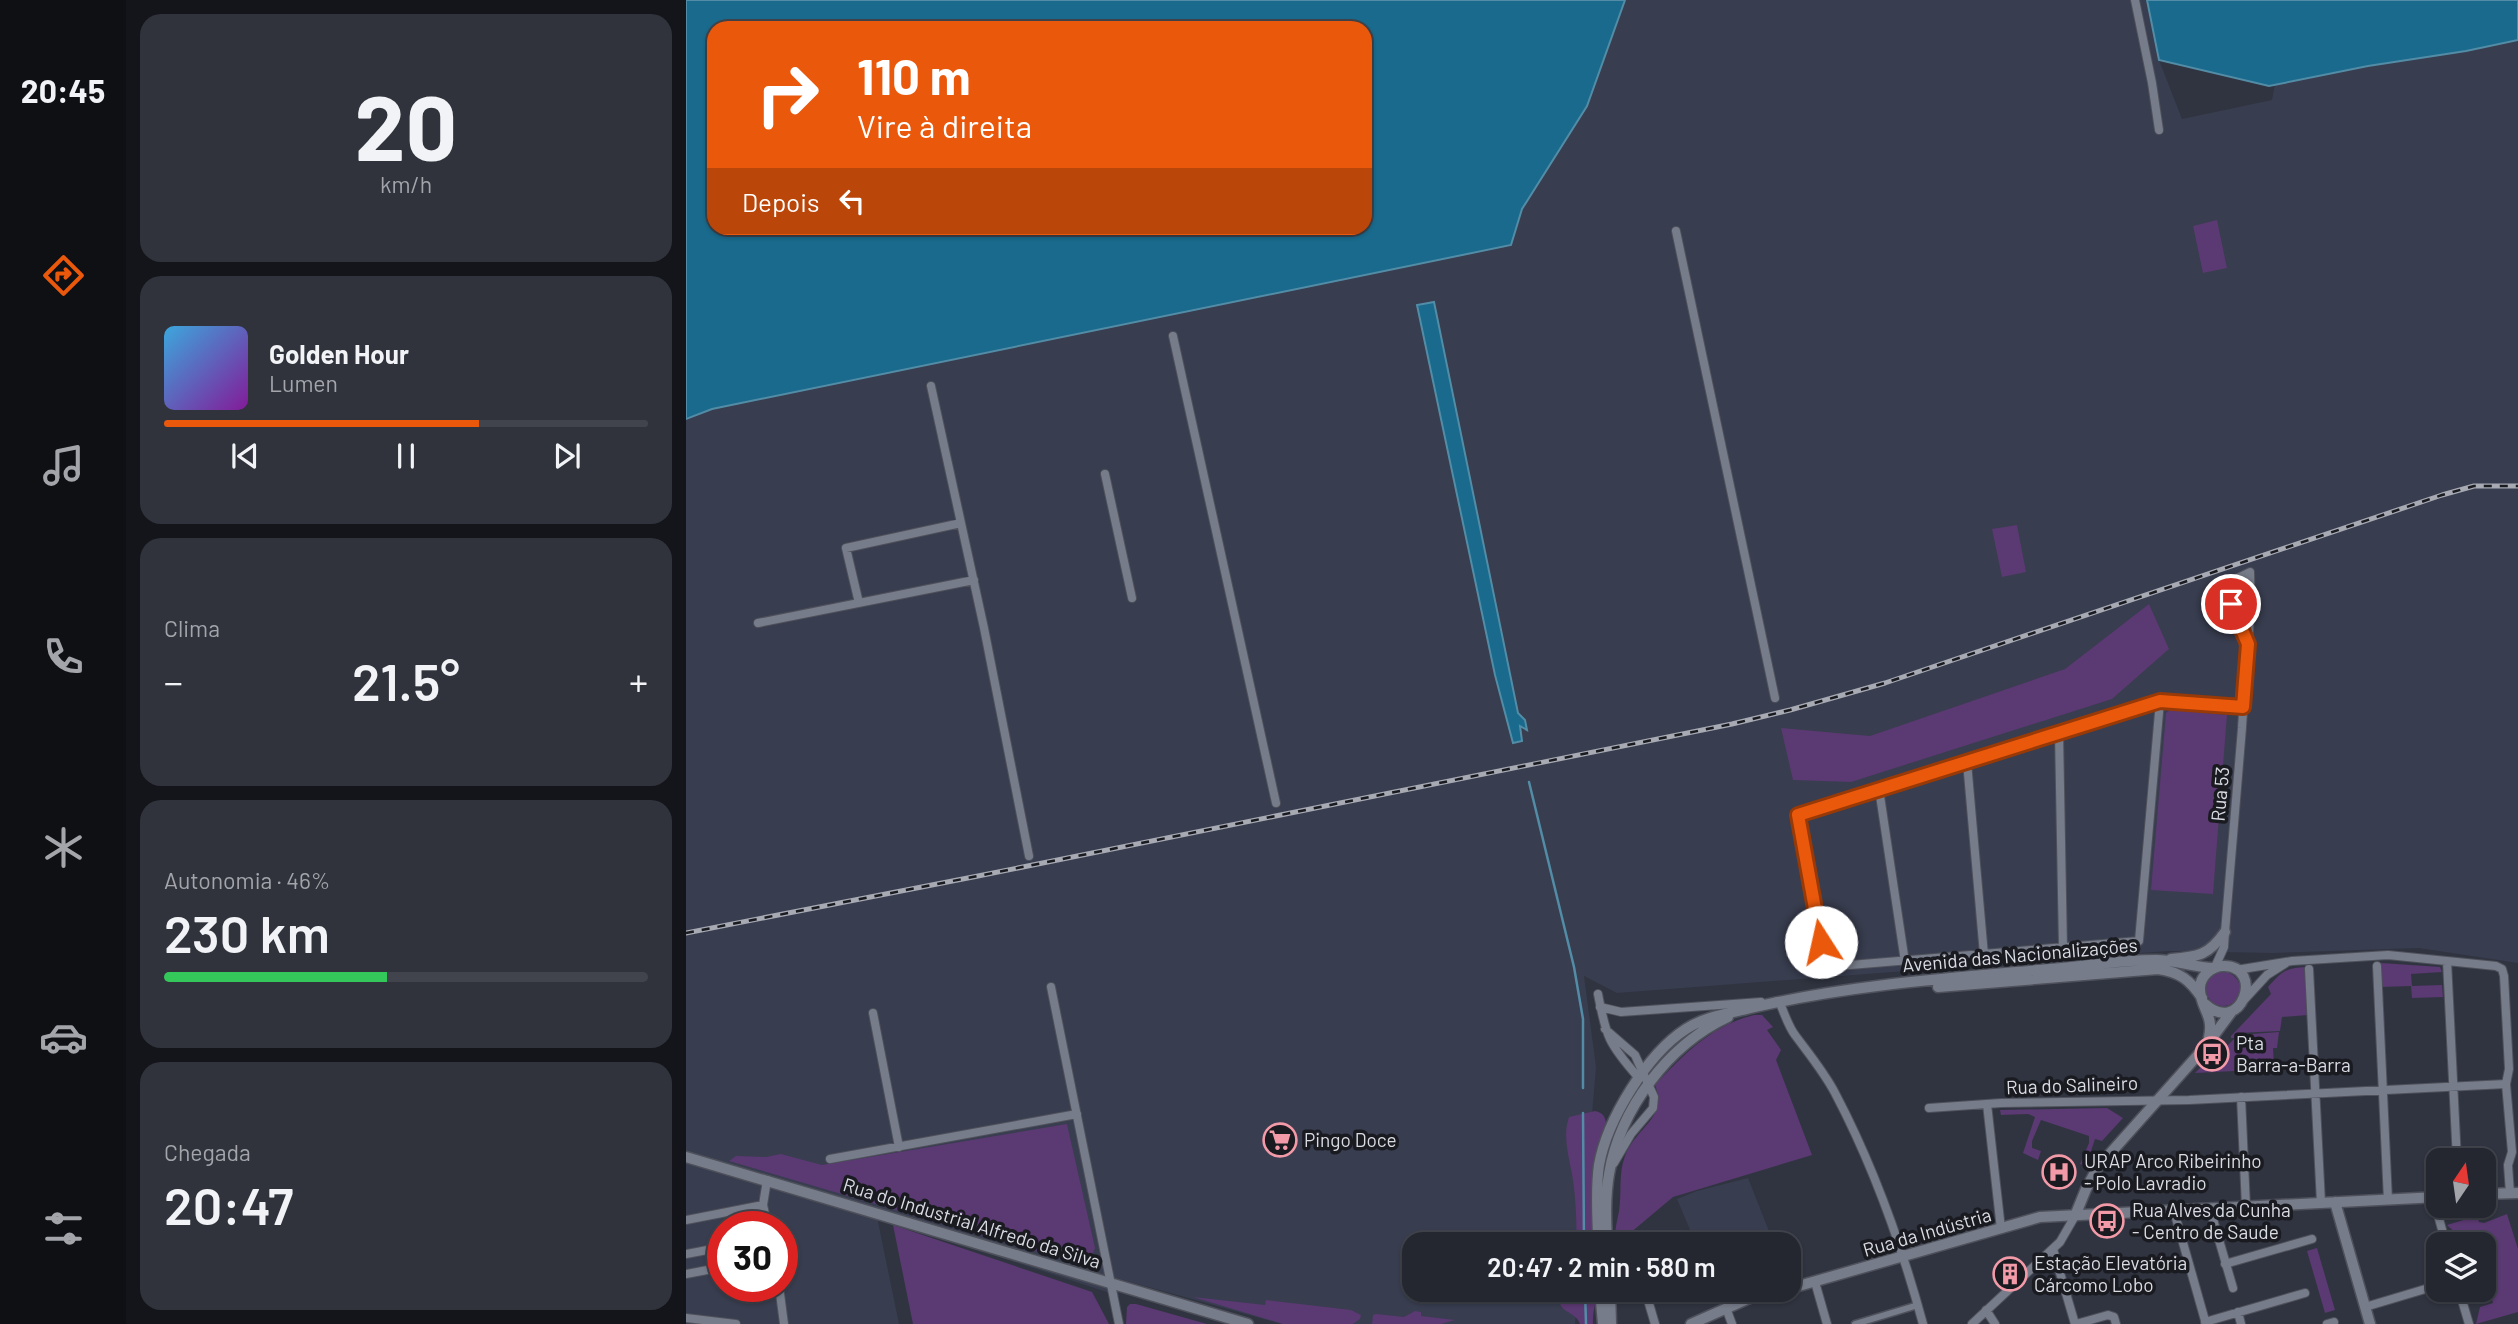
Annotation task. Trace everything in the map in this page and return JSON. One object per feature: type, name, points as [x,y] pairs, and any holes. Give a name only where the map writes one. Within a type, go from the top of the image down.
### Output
[{"type":"street","points":[[2135,0],[2159,130]]},
{"type":"street","points":[[1676,231],[1775,698]]},
{"type":"street","points":[[1173,336],[1276,803]]},
{"type":"street","points":[[932,386],[974,580],[1028,856]]},
{"type":"street","points":[[1105,474],[1132,598]]},
{"type":"street","points":[[859,603],[846,548],[961,523]]},
{"type":"street","name":"Rua 53","points":[[2214,968],[2224,947],[2248,644],[2251,602],[2250,572],[2223,585],[2248,644]]},
{"type":"street","points":[[758,623],[974,580]]},
{"type":"street","points":[[2160,701],[2139,941],[1826,967],[1798,815],[2160,701],[2243,707]]},
{"type":"street","points":[[2059,733],[2063,948]]},
{"type":"street","points":[[1966,762],[1984,955]]},
{"type":"street","points":[[1879,789],[1905,962]]},
{"type":"street","points":[[2158,960],[2203,954],[2215,945],[2225,932]]},
{"type":"street","points":[[2224,947],[2247,987],[2244,1000]]},
{"type":"street","points":[[2206,1046],[2211,1024],[2200,991],[2203,978],[2214,968],[2228,966],[2236,969],[2292,961],[2388,956],[2496,966],[2502,969],[2504,976],[2508,1069],[2506,1084],[2518,1164]]},
{"type":"street","name":"Avenida das Nacionalizações","points":[[1598,1232],[1597,1185],[1600,1161],[1610,1132],[1643,1077],[1684,1030],[1722,1013],[1779,1001],[1912,982],[2158,960],[2214,968]]},
{"type":"street","points":[[1972,1324],[2066,1234],[2076,1216],[2085,1189],[2098,1167],[2206,1046],[2232,1010],[2267,975],[2292,961]]},
{"type":"street","points":[[2447,961],[2456,1148]]},
{"type":"street","points":[[2377,967],[2388,1200]]},
{"type":"street","name":"Avenida das Nacionalizações","points":[[1831,994],[2158,969],[2175,972],[2186,978],[2204,1001]]},
{"type":"street","points":[[2309,969],[2321,1203]]},
{"type":"street","points":[[1051,987],[1119,1324]]},
{"type":"street","points":[[1598,994],[1605,1029],[1633,1052],[1654,1097],[1653,1108],[1631,1134],[1609,1173]]},
{"type":"street","points":[[1600,1007],[1621,1012],[1779,1001],[1794,1035],[1827,1080],[1864,1149],[1890,1213],[1923,1324]]},
{"type":"street","points":[[2204,1001],[2218,1012],[2232,1010]]},
{"type":"street","points":[[873,1013],[899,1147]]},
{"type":"street","points":[[2508,1069],[2518,1067]]},
{"type":"street","name":"Avenida das Nacionalizações","points":[[1607,1232],[1609,1173],[1617,1141],[1643,1077]]},
{"type":"street","name":"Rua do Salineiro","points":[[1928,1108],[1987,1104],[2189,1100],[2506,1084]]},
{"type":"street","points":[[2241,1097],[2246,1207]]},
{"type":"street","name":"Rua do Salineiro","points":[[1987,1104],[2001,1229]]},
{"type":"street","points":[[830,1159],[1077,1114]]},
{"type":"street","points":[[2496,1194],[2514,1193],[2508,1165],[2515,1151]]},
{"type":"street","name":"Rua do Industrial Alfredo da Silva","points":[[686,1157],[1248,1324]]},
{"type":"street","points":[[765,1211],[767,1180]]},
{"type":"street","name":"Rua da Indústria","points":[[1801,1286],[2033,1219],[2426,1198]]},
{"type":"street","points":[[2335,1202],[2370,1324]]},
{"type":"street","points":[[686,1220],[764,1205]]},
{"type":"street","points":[[2210,1209],[2233,1288]]},
{"type":"street","points":[[2174,1211],[2206,1323],[2305,1293]]},
{"type":"street","points":[[2225,1264],[2312,1239]]},
{"type":"street","points":[[2053,1249],[2076,1324],[2108,1315],[2114,1317],[2116,1324]]},
{"type":"street","points":[[686,1254],[707,1250]]},
{"type":"street","points":[[686,1274],[707,1270]]},
{"type":"street","points":[[1815,1282],[1827,1324]]},
{"type":"street","points":[[2365,1307],[2426,1289]]},
{"type":"street","points":[[781,1302],[784,1324]]},
{"type":"street","points":[[1601,1302],[1603,1324]]},
{"type":"street","points":[[1610,1302],[1611,1324]]},
{"type":"street","points":[[1649,1302],[1655,1324]]},
{"type":"street","name":"Rua da Indústria","points":[[1690,1324],[1741,1302]]},
{"type":"street","points":[[2463,1302],[2469,1324]]},
{"type":"street","points":[[1855,1324],[1918,1305]]},
{"type":"street","points":[[1727,1308],[1732,1324]]},
{"type":"street","points":[[1986,1310],[1995,1324]]},
{"type":"street","points":[[2238,1312],[2241,1324]]},
{"type":"street","points":[[686,1318],[730,1324]]},
{"type":"shaded area","points":[[1625,0],[2147,0],[2159,60],[2182,119],[2272,100],[2275,84],[2518,39],[2518,963],[2419,948],[2273,953],[2168,951],[1617,993],[1584,976],[1596,1067],[1582,1232],[1402,1232],[1402,1302],[1577,1302],[1575,1324],[1282,1324],[1116,1278],[1119,1296],[877,1217],[899,1324],[686,1324],[686,419],[712,409],[1511,245],[1522,209],[1587,106]]},
{"type":"shaded area","points":[[2217,220],[2227,268],[2203,273],[2193,226]]},
{"type":"shaded area","points":[[2017,525],[2026,572],[2002,577],[1992,529]]},
{"type":"shaded area","points":[[2149,604],[2169,649],[2112,699],[1851,782],[1793,780],[1781,728],[1870,736],[2065,669]]},
{"type":"shaded area","points":[[2170,710],[2227,715],[2213,894],[2151,890],[2166,713]]},
{"type":"shaded area","points":[[2381,963],[2440,967],[2442,972],[2411,974],[2412,986],[2442,985],[2443,997],[2412,998],[2411,986],[2382,987]]},
{"type":"shaded area","points":[[2306,967],[2308,1015],[2282,1017],[2280,1031],[2238,1033],[2279,1032],[2277,1048],[2273,1048],[2274,1069],[2195,1073],[2214,1054],[2218,1043],[2226,1047],[2235,1038],[2231,1036],[2271,994],[2268,987],[2277,978],[2293,968]]},
{"type":"shaded area","points":[[2223,972],[2235,977],[2240,989],[2235,1001],[2223,1006],[2211,1001],[2206,989],[2211,977]]},
{"type":"shaded area","points":[[1762,1015],[1773,1027],[1767,1030],[1781,1050],[1776,1060],[1812,1155],[1673,1197],[1631,1232],[1615,1232],[1623,1163],[1630,1146],[1654,1115],[1658,1097],[1655,1085],[1699,1042],[1739,1020]]},
{"type":"shaded area","points":[[2107,1108],[2123,1118],[2102,1141],[2095,1139],[2086,1166],[2080,1164],[2089,1143],[2089,1136],[2041,1120],[2032,1141],[2032,1148],[2041,1151],[2038,1160],[2023,1153],[2035,1117],[2028,1114],[2001,1115],[2000,1110]]},
{"type":"shaded area","points":[[1595,1111],[1605,1118],[1595,1162],[1596,1232],[1576,1232],[1573,1179],[1566,1134],[1569,1117]]},
{"type":"shaded area","points":[[1067,1124],[1095,1248],[1093,1253],[1070,1261],[729,1161],[736,1156],[766,1157],[781,1154],[822,1165]]},
{"type":"shaded area","points":[[1748,1178],[1769,1232],[1691,1232],[1677,1199]]},
{"type":"shaded area","points":[[2507,1214],[2518,1249],[2518,1312],[2476,1324],[2480,1307],[2496,1302],[2496,1232],[2455,1232],[2447,1225],[2470,1218],[2478,1218],[2479,1222],[2484,1223]]},
{"type":"shaded area","points":[[893,1225],[1092,1292],[1109,1324],[913,1324]]},
{"type":"shaded area","points":[[2317,1248],[2335,1310],[2325,1313],[2307,1251]]},
{"type":"shaded area","points":[[1193,1297],[1265,1305],[1266,1300],[1351,1310],[1361,1315],[1353,1324],[1283,1324]]},
{"type":"shaded area","points":[[1595,1302],[1593,1324],[1580,1324],[1576,1317],[1560,1304]]},
{"type":"shaded area","points":[[1130,1304],[1207,1324],[1126,1324],[1127,1307]]},
{"type":"shaded area","points":[[1415,1311],[1421,1312],[1421,1316],[1455,1320],[1441,1324],[1372,1324],[1373,1315],[1376,1314],[1404,1317]]},
{"type":"water","points":[[686,0],[1625,0],[1587,106],[1522,209],[1511,245],[712,409],[686,419]]},
{"type":"water","points":[[2147,0],[2518,0],[2518,40],[2269,86],[2159,60]]},
{"type":"water","points":[[1434,302],[1518,713],[1525,720],[1527,730],[1520,726],[1522,741],[1513,743],[1495,675],[1417,305]]},
{"type":"waterway","points":[[1529,782],[1574,967],[1583,1019],[1583,1088]]},
{"type":"waterway","points":[[1583,1113],[1584,1232]]},
{"type":"waterway","points":[[1585,1302],[1586,1324]]},
{"type":"railway","points":[[686,933],[1732,724],[1790,710],[1885,683],[2442,495],[2474,486],[2518,486]]},
{"type":"place","name":"Pta Barra-a-Barra","points":[[2212,1054]]},
{"type":"place","name":"Pingo Doce","points":[[1280,1140]]},
{"type":"place","name":"URAP Arco Ribeirinho - Polo Lavradio","points":[[2059,1172]]},
{"type":"place","name":"Rua Alves da Cunha - Centro de Saude","points":[[2107,1221]]},
{"type":"place","name":"Estação Elevatória Cárcomo Lobo","points":[[2010,1274]]},
{"type":"route","points":[[1821,942],[1798,815],[2160,701],[2243,707],[2248,644],[2231,604]]}]
